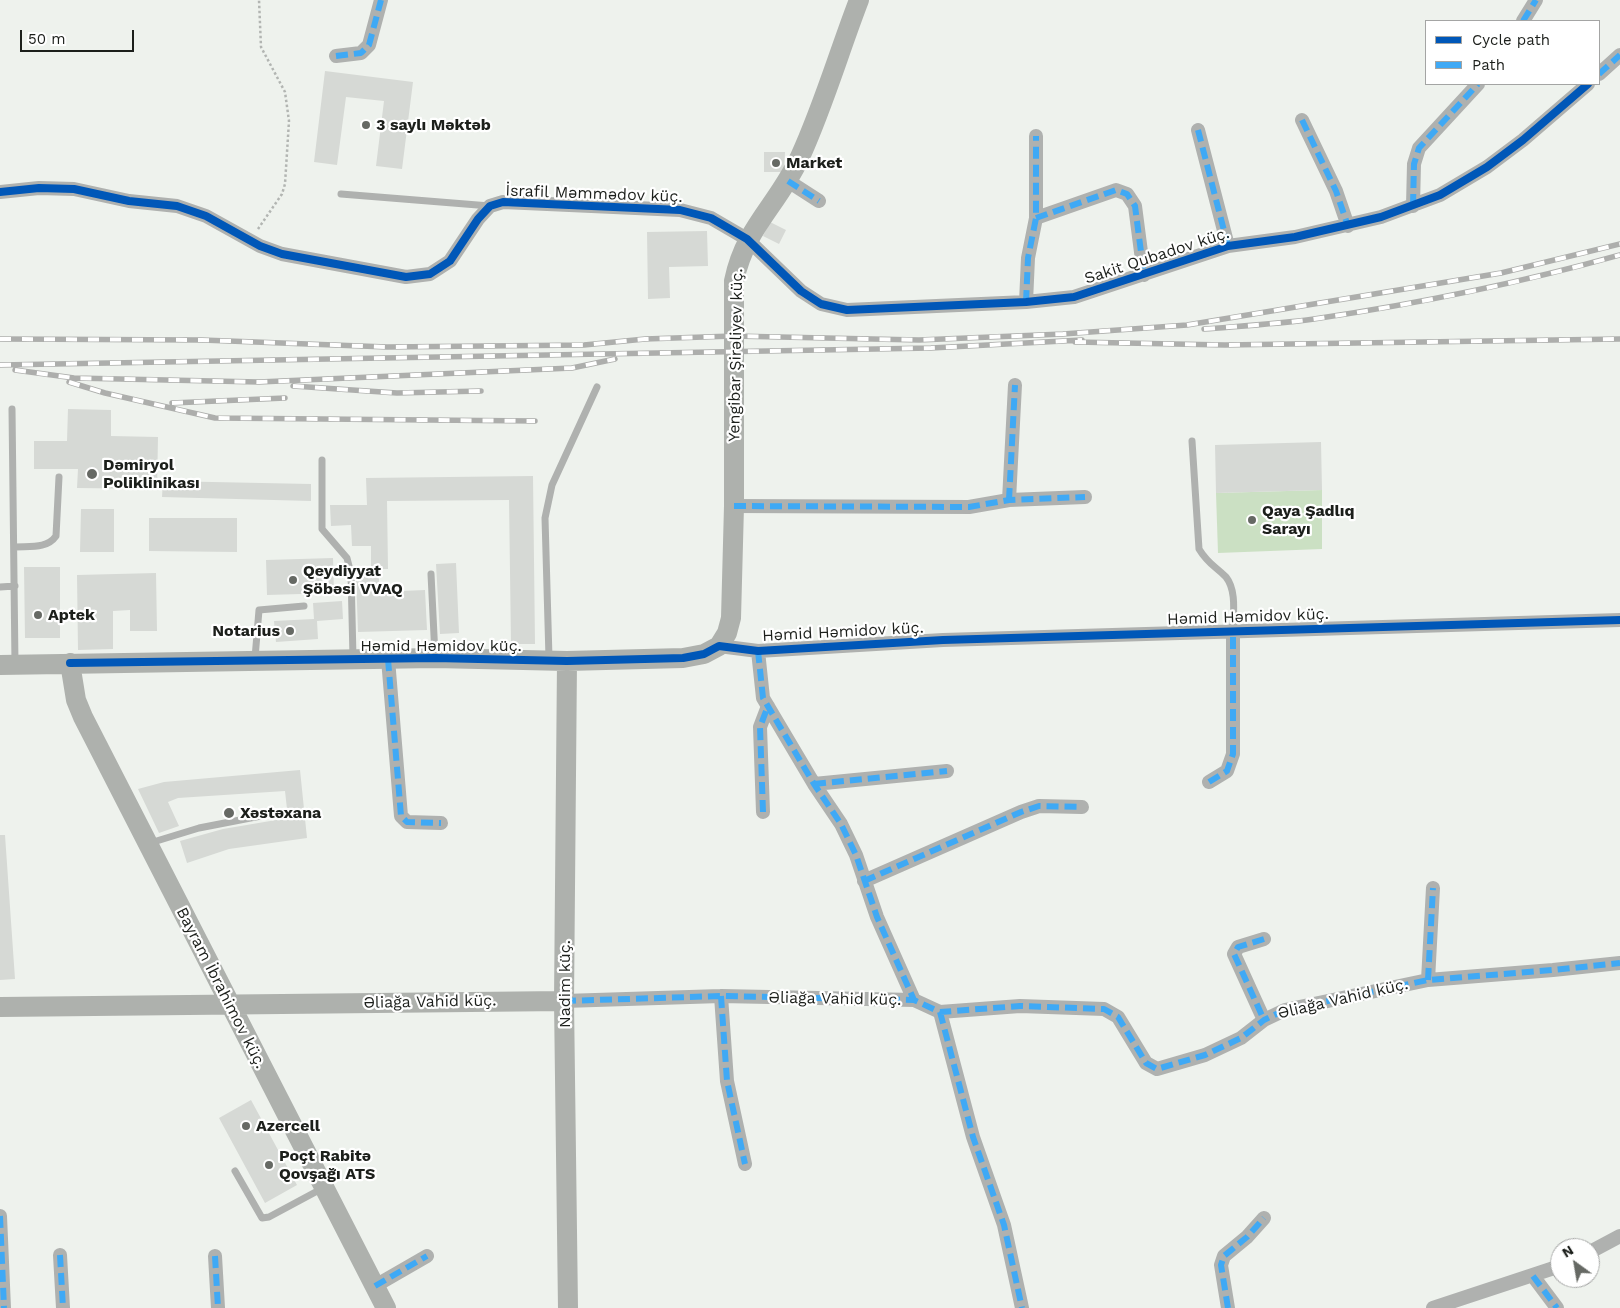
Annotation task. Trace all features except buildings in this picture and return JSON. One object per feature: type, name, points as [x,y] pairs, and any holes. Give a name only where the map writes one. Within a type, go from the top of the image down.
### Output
[{"type":"street","points":[[336,56],[361,53],[369,45],[381,0]]},
{"type":"street","name":"Yengibar Şirəliyev küç.","points":[[719,646],[727,633],[731,618],[734,506],[734,281],[739,259],[747,238],[788,181],[801,155],[859,0]]},
{"type":"street","points":[[1524,20],[1536,0]]},
{"type":"street","points":[[1600,73],[1620,55]]},
{"type":"street","points":[[1413,206],[1414,164],[1419,148],[1477,85]]},
{"type":"street","name":"Sakit Qubadov küç.","points":[[747,238],[801,291],[821,304],[847,310],[1026,302],[1074,297],[1228,246],[1295,237],[1348,226],[1413,206],[1440,195],[1487,167],[1523,140],[1587,85]]},
{"type":"street","points":[[1302,120],[1336,191],[1348,226]]},
{"type":"street","points":[[1198,130],[1228,246]]},
{"type":"street","points":[[1026,302],[1028,258],[1036,218],[1036,136]]},
{"type":"street","points":[[788,181],[819,201]]},
{"type":"street","name":"İsrafil Məmmədov küç.","points":[[0,192],[39,188],[74,189],[130,201],[177,206],[206,216],[260,246],[292,256],[406,277],[430,274],[450,261],[478,219],[490,206],[503,202],[680,210],[711,218],[747,238]]},
{"type":"street","points":[[1036,218],[1116,190],[1127,194],[1135,206],[1144,275]]},
{"type":"street","points":[[1009,500],[1015,385]]},
{"type":"street","points":[[734,506],[969,507],[1009,500],[1085,497]]},
{"type":"street","name":"Həmid Həmidov küç.","points":[[8,665],[436,658],[558,661],[683,658],[704,654],[719,646],[758,651],[943,640],[1620,620]]},
{"type":"street","points":[[1209,782],[1227,770],[1233,754],[1233,630]]},
{"type":"street","points":[[758,651],[760,686],[768,706],[840,824],[864,880],[877,917],[914,1000]]},
{"type":"street","points":[[388,659],[401,816],[407,822],[441,823]]},
{"type":"street","name":"Nadim küç.","points":[[558,661],[568,1308]]},
{"type":"street","name":"Bayram İbrahimov küç.","points":[[70,663],[76,700],[83,717],[386,1308]]},
{"type":"street","points":[[763,812],[760,727],[768,706]]},
{"type":"street","points":[[814,784],[947,771]]},
{"type":"street","points":[[864,880],[1021,812],[1039,806],[1082,807]]},
{"type":"street","points":[[1428,980],[1433,888]]},
{"type":"street","points":[[1264,939],[1238,946],[1234,954],[1264,1020]]},
{"type":"street","name":"Əliağa Vahid küç.","points":[[0,1007],[564,1001],[721,996],[914,1000],[940,1012],[1020,1006],[1104,1009],[1118,1017],[1146,1063],[1157,1069],[1205,1055],[1242,1038],[1264,1020],[1285,1010],[1428,980],[1620,963]]},
{"type":"street","points":[[721,996],[728,1081],[745,1164]]},
{"type":"street","points":[[940,1012],[974,1138],[1004,1225],[1022,1308]]},
{"type":"street","points":[[0,1216],[4,1308]]},
{"type":"street","points":[[1228,1308],[1221,1265],[1224,1256],[1247,1237],[1264,1218]]},
{"type":"street","points":[[1600,1247],[1620,1236]]},
{"type":"street","points":[[60,1254],[63,1308]]},
{"type":"street","points":[[215,1256],[218,1308]]},
{"type":"street","points":[[375,1286],[427,1256]]},
{"type":"street","points":[[1433,1308],[1550,1270]]},
{"type":"street","points":[[1532,1276],[1557,1308]]},
{"type":"lane","points":[[341,194],[490,206]]},
{"type":"lane","points":[[558,661],[545,518],[552,485],[597,387]]},
{"type":"lane","points":[[8,665],[15,586],[12,409]]},
{"type":"lane","points":[[1192,441],[1199,549],[1208,563],[1226,578],[1233,591],[1233,630]]},
{"type":"lane","points":[[322,460],[322,529],[347,558],[351,574],[353,660]]},
{"type":"lane","points":[[15,547],[44,546],[56,536],[59,478]]},
{"type":"lane","points":[[431,574],[436,658]]},
{"type":"lane","points":[[0,587],[15,586]]},
{"type":"lane","points":[[255,661],[258,610],[304,606]]},
{"type":"lane","points":[[148,844],[199,828],[271,814]]},
{"type":"lane","points":[[235,1171],[262,1218],[268,1217],[323,1188]]},
{"type":"path","points":[[250,241],[282,194],[286,184],[289,122],[285,92],[261,47],[259,0]]},
{"type":"green space","points":[[1322,490],[1322,549],[1218,553],[1216,493]]},
{"type":"railway","points":[[0,339],[202,340],[387,347],[584,345],[645,339],[733,336],[919,340],[1063,334],[1187,325],[1501,273],[1620,244]]},
{"type":"railway","points":[[1204,329],[1300,321],[1391,307],[1506,284],[1620,255]]},
{"type":"railway","points":[[1075,342],[1225,345],[1620,339]]},
{"type":"railway","points":[[0,365],[931,348],[1082,340]]},
{"type":"railway","points":[[15,370],[74,378],[259,382],[572,368],[615,359]]},
{"type":"railway","points":[[69,382],[105,393],[215,418],[535,421]]},
{"type":"railway","points":[[293,386],[397,393],[481,391]]},
{"type":"railway","points":[[172,403],[285,398]]},
{"type":"marked path","points":[[336,56],[361,53],[369,45],[381,0]]},
{"type":"marked path","points":[[1524,20],[1536,0]]},
{"type":"marked path","points":[[1600,73],[1620,55]]},
{"type":"marked path","points":[[1413,206],[1414,164],[1419,148],[1477,85]]},
{"type":"marked path","points":[[1302,120],[1336,191],[1348,226]]},
{"type":"marked path","points":[[1198,130],[1228,246]]},
{"type":"marked path","points":[[1026,302],[1028,258],[1036,218],[1036,136]]},
{"type":"marked path","points":[[788,181],[819,201]]},
{"type":"marked path","points":[[1036,218],[1116,190],[1127,194],[1135,206],[1144,275]]},
{"type":"marked path","points":[[1009,500],[1015,385]]},
{"type":"marked path","points":[[734,506],[969,507],[1009,500],[1085,497]]},
{"type":"marked path","points":[[1209,782],[1227,771],[1233,754],[1233,630]]},
{"type":"marked path","points":[[758,651],[763,698],[814,784],[841,824],[856,855],[877,917],[914,1000]]},
{"type":"marked path","points":[[388,659],[401,816],[407,822],[441,823]]},
{"type":"marked path","points":[[763,812],[760,727],[768,706]]},
{"type":"marked path","points":[[814,784],[947,771]]},
{"type":"marked path","points":[[864,881],[1021,812],[1039,806],[1082,807]]},
{"type":"marked path","points":[[1428,980],[1433,888]]},
{"type":"marked path","points":[[1264,939],[1238,947],[1234,954],[1264,1020]]},
{"type":"marked path","points":[[564,1001],[721,996],[914,1000],[940,1012],[1020,1006],[1104,1009],[1118,1017],[1146,1063],[1157,1069],[1205,1055],[1241,1038],[1264,1020],[1285,1010],[1428,980],[1620,963]]},
{"type":"marked path","points":[[721,996],[727,1081],[745,1164]]},
{"type":"marked path","points":[[940,1012],[973,1137],[1004,1225],[1022,1308]]},
{"type":"marked path","points":[[0,1216],[4,1308]]},
{"type":"marked path","points":[[1228,1308],[1221,1265],[1224,1256],[1247,1237],[1264,1218]]},
{"type":"marked path","points":[[60,1255],[63,1308]]},
{"type":"marked path","points":[[215,1256],[218,1308]]},
{"type":"marked path","points":[[375,1286],[427,1256]]},
{"type":"marked path","points":[[1533,1276],[1557,1308]]},
{"type":"cycle path","points":[[0,192],[39,188],[74,189],[129,201],[177,206],[206,216],[260,246],[282,254],[406,277],[430,274],[450,261],[478,219],[490,206],[503,202],[680,210],[711,218],[747,239],[801,291],[821,304],[847,310],[1026,302],[1074,297],[1228,246],[1295,237],[1381,217],[1440,195],[1487,167],[1523,140],[1587,85]]},
{"type":"cycle path","points":[[70,663],[435,658],[567,661],[683,658],[704,654],[719,646],[758,651],[943,640],[1620,620]]},
{"type":"place","name":"3 saylı Məktəb","points":[[366,125]]},
{"type":"place","name":"Market","points":[[776,163]]},
{"type":"place","name":"Dəmiryol Poliklinikası","points":[[92,474]]},
{"type":"place","name":"Qaya Şadlıq Sarayı","points":[[1252,520]]},
{"type":"place","name":"Qeydiyyat Şöbəsi VVAQ","points":[[293,580]]},
{"type":"place","name":"Aptek","points":[[38,615]]},
{"type":"place","name":"Notarius","points":[[290,631]]},
{"type":"place","name":"Xəstəxana","points":[[229,813]]},
{"type":"place","name":"Azercell","points":[[246,1126]]},
{"type":"place","name":"Poçt Rabitə Qovşağı ATS","points":[[269,1165]]}]
